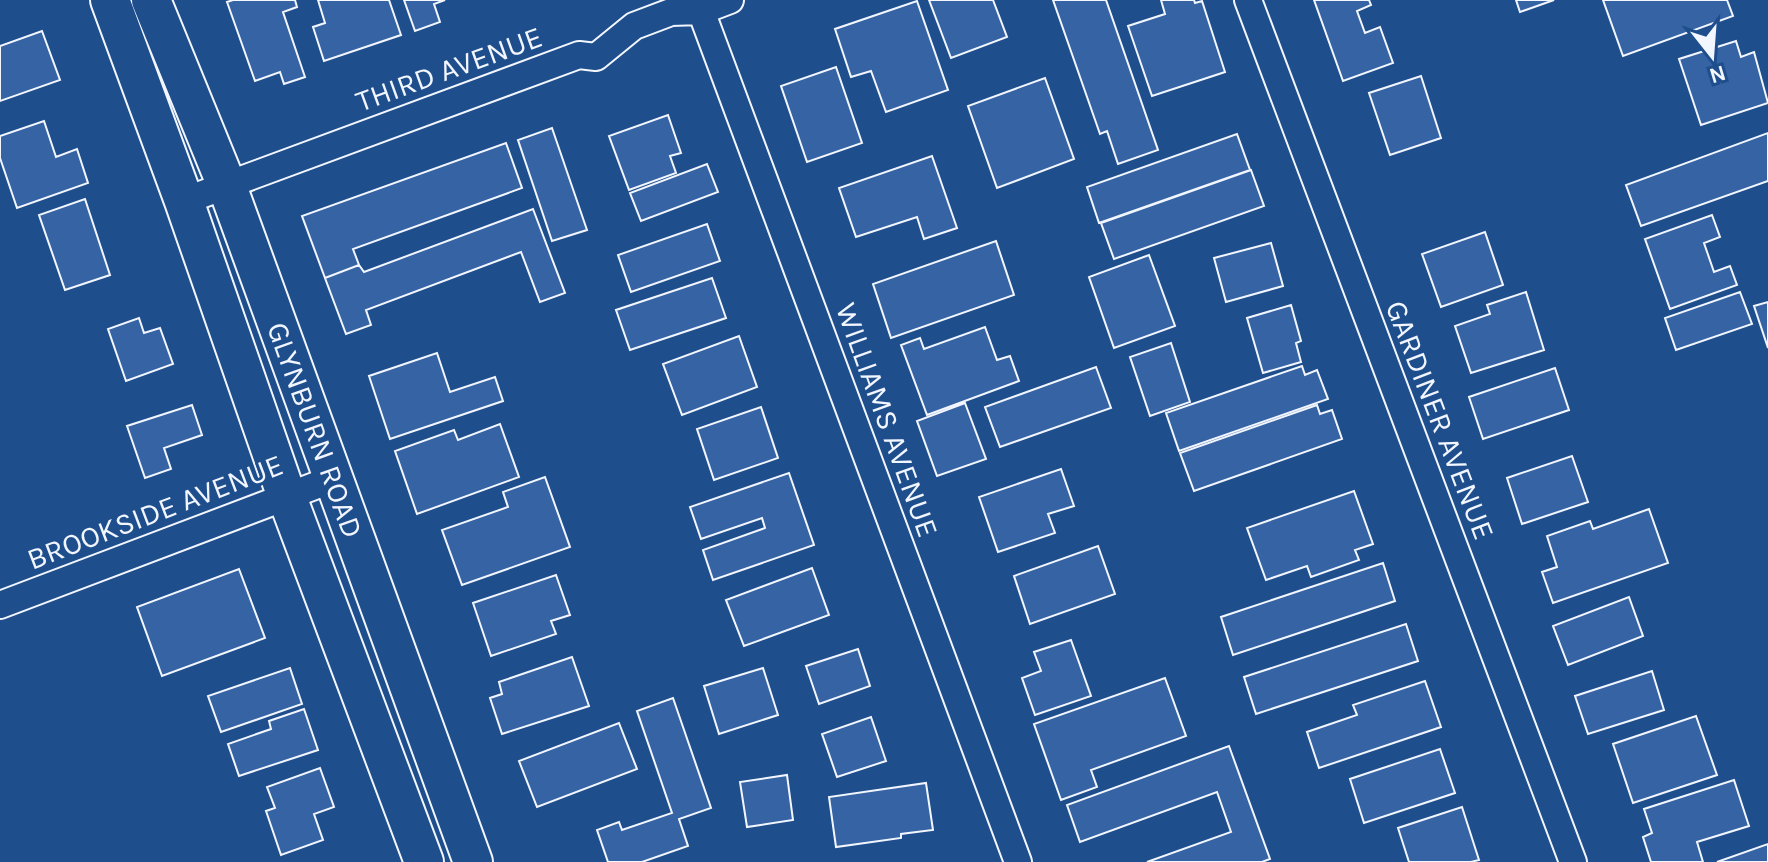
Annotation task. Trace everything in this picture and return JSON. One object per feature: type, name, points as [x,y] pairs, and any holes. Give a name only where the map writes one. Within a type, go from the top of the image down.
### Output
[{"type":"main road","name":"GLYNBURN ROAD","points":[[110,0],[287,497],[424,862]]},
{"type":"main road","name":"GLYNBURN ROAD","points":[[151,0],[227,186],[473,862]]},
{"type":"street","name":"THIRD AVENUE","points":[[184,201],[579,55],[596,57],[634,26],[671,12],[730,0]]},
{"type":"street","name":"GARDINER AVENUE","points":[[1248,0],[1573,862]]},
{"type":"street","name":"WILLIAMS AVENUE","points":[[699,5],[1018,862]]},
{"type":"street","name":"BROOKSIDE AVENUE","points":[[0,605],[333,479]]},
{"type":"building","points":[[295,0],[297,7],[283,12],[305,77],[284,84],[280,72],[255,81],[227,2]]},
{"type":"building","points":[[318,0],[389,0],[401,35],[324,61],[313,27],[325,23]]},
{"type":"building","points":[[404,0],[445,0],[434,4],[440,22],[415,31]]},
{"type":"building","points":[[929,0],[993,0],[1007,37],[951,58]]},
{"type":"building","points":[[1053,0],[1106,0],[1158,150],[1118,164],[1107,131],[1100,134]]},
{"type":"building","points":[[1161,0],[1202,1],[1225,72],[1152,96],[1128,26],[1165,14]]},
{"type":"building","points":[[1314,0],[1369,0],[1371,5],[1357,11],[1365,33],[1380,27],[1393,63],[1343,81]]},
{"type":"building","points":[[1516,0],[1554,0],[1520,12]]},
{"type":"building","points":[[1603,0],[1727,0],[1733,16],[1623,56]]},
{"type":"building","points":[[917,1],[948,90],[886,112],[871,71],[851,77],[835,29]]},
{"type":"building","points":[[42,31],[60,80],[0,101],[0,46]]},
{"type":"building","points":[[1736,41],[1741,57],[1754,52],[1768,103],[1701,125],[1679,59]]},
{"type":"building","points":[[836,67],[862,143],[807,162],[781,86]]},
{"type":"building","points":[[1421,76],[1441,138],[1390,155],[1369,93]]},
{"type":"building","points":[[1045,78],[1074,159],[997,188],[968,106]]},
{"type":"building","points":[[668,115],[681,153],[670,156],[676,173],[629,190],[609,136]]},
{"type":"building","points":[[44,121],[56,157],[77,149],[88,183],[17,208],[0,158],[0,136]]},
{"type":"building","points":[[552,128],[587,230],[552,241],[518,140]]},
{"type":"building","points":[[1768,133],[1768,181],[1641,226],[1626,185]]},
{"type":"building","points":[[1237,134],[1250,170],[1099,223],[1087,187]]},
{"type":"building","points":[[506,143],[522,188],[353,249],[359,265],[325,278],[302,216]]},
{"type":"building","points":[[932,156],[957,228],[924,239],[917,217],[856,237],[839,188]]},
{"type":"building","points":[[707,164],[718,192],[641,221],[630,193]]},
{"type":"building","points":[[1251,170],[1264,206],[1114,259],[1101,223]]},
{"type":"building","points":[[85,199],[110,275],[65,290],[39,215]]},
{"type":"building","points":[[533,209],[565,293],[540,302],[521,252],[366,310],[371,325],[346,334],[325,278],[359,265],[364,272]]},
{"type":"building","points":[[1712,215],[1720,237],[1704,243],[1714,272],[1730,266],[1737,285],[1670,309],[1645,239]]},
{"type":"building","points":[[707,224],[720,261],[631,292],[618,255]]},
{"type":"building","points":[[1485,232],[1503,285],[1441,307],[1422,254]]},
{"type":"building","points":[[996,241],[1014,295],[891,338],[873,284]]},
{"type":"building","points":[[1271,243],[1283,286],[1226,302],[1214,258]]},
{"type":"building","points":[[1149,255],[1175,326],[1114,348],[1089,277]]},
{"type":"building","points":[[712,278],[726,318],[630,350],[616,310]]},
{"type":"building","points":[[1526,292],[1544,350],[1471,373],[1455,326],[1490,314],[1487,305]]},
{"type":"building","points":[[1740,292],[1752,324],[1676,350],[1665,318]]},
{"type":"building","points":[[1768,302],[1768,348],[1754,306]]},
{"type":"building","points":[[1291,305],[1301,341],[1296,343],[1301,362],[1263,373],[1247,318]]},
{"type":"building","points":[[139,318],[144,333],[160,328],[173,364],[126,381],[108,329]]},
{"type":"building","points":[[985,327],[997,360],[1010,356],[1019,381],[927,415],[901,345],[920,338],[924,349]]},
{"type":"building","points":[[739,336],[757,387],[682,415],[663,364]]},
{"type":"building","points":[[1171,343],[1190,402],[1150,416],[1130,357]]},
{"type":"building","points":[[437,353],[450,392],[495,377],[503,401],[390,439],[369,376]]},
{"type":"building","points":[[1302,366],[1305,375],[1317,370],[1328,399],[1179,451],[1166,413]]},
{"type":"building","points":[[1096,367],[1111,408],[1000,447],[985,407]]},
{"type":"building","points":[[1555,368],[1569,410],[1483,439],[1469,397]]},
{"type":"building","points":[[965,403],[986,459],[937,476],[917,421]]},
{"type":"building","points":[[192,405],[202,435],[164,448],[171,469],[145,478],[127,426]]},
{"type":"building","points":[[1317,405],[1320,414],[1332,410],[1342,439],[1194,491],[1180,453]]},
{"type":"building","points":[[761,407],[778,458],[714,480],[697,429]]},
{"type":"building","points":[[500,424],[519,477],[417,514],[395,451],[454,430],[458,440]]},
{"type":"building","points":[[1572,456],[1588,502],[1522,524],[1507,478]]},
{"type":"building","points":[[1061,469],[1074,506],[1048,514],[1055,533],[998,552],[979,497]]},
{"type":"building","points":[[789,473],[814,545],[713,580],[703,550],[765,528],[762,518],[701,539],[690,507]]},
{"type":"building","points":[[545,477],[570,547],[462,585],[442,530],[508,507],[503,492]]},
{"type":"building","points":[[1354,491],[1373,544],[1355,550],[1359,560],[1311,577],[1307,566],[1266,580],[1247,528]]},
{"type":"building","points":[[1649,509],[1668,563],[1553,603],[1542,572],[1557,567],[1547,536],[1590,521],[1593,529]]},
{"type":"building","points":[[1098,546],[1115,594],[1030,624],[1014,576]]},
{"type":"building","points":[[1383,563],[1395,601],[1233,655],[1221,617]]},
{"type":"building","points":[[812,568],[829,615],[744,646],[726,600]]},
{"type":"building","points":[[239,569],[265,638],[162,676],[137,607]]},
{"type":"building","points":[[556,575],[570,615],[551,621],[556,634],[491,656],[473,603]]},
{"type":"building","points":[[1629,597],[1643,636],[1568,665],[1553,626]]},
{"type":"building","points":[[1406,624],[1418,661],[1256,714],[1244,677]]},
{"type":"building","points":[[1071,640],[1091,696],[1035,715],[1022,678],[1041,671],[1034,652]]},
{"type":"building","points":[[858,649],[870,686],[819,704],[806,666]]},
{"type":"building","points":[[572,657],[589,706],[502,734],[490,698],[502,694],[499,682]]},
{"type":"building","points":[[290,668],[302,704],[221,732],[208,696]]},
{"type":"building","points":[[763,668],[778,715],[719,734],[704,686]]},
{"type":"building","points":[[1652,671],[1664,710],[1588,734],[1575,696]]},
{"type":"building","points":[[1165,678],[1186,736],[1091,770],[1097,787],[1061,800],[1034,724]]},
{"type":"building","points":[[1425,681],[1441,727],[1319,768],[1307,732],[1357,715],[1353,705]]},
{"type":"building","points":[[673,698],[711,808],[679,819],[688,846],[642,862],[608,862],[597,830],[619,822],[622,830],[672,813],[637,711]]},
{"type":"building","points":[[304,709],[318,750],[239,776],[228,744],[271,729],[269,721]]},
{"type":"building","points":[[1696,716],[1717,775],[1633,803],[1613,744]]},
{"type":"building","points":[[871,717],[886,761],[837,777],[822,734]]},
{"type":"building","points":[[619,723],[637,769],[537,807],[519,761]]},
{"type":"building","points":[[1229,746],[1270,859],[1262,862],[1147,862],[1231,832],[1217,792],[1080,842],[1067,805]]},
{"type":"building","points":[[1440,749],[1455,793],[1364,823],[1350,779]]},
{"type":"building","points":[[320,768],[334,807],[314,814],[323,840],[281,855],[266,811],[275,808],[267,787]]},
{"type":"building","points":[[787,775],[793,820],[747,827],[740,782]]},
{"type":"building","points":[[1734,780],[1749,826],[1697,842],[1703,862],[1651,862],[1643,837],[1652,833],[1644,809]]},
{"type":"building","points":[[926,783],[933,830],[836,847],[829,797]]},
{"type":"building","points":[[1462,807],[1479,860],[1409,862],[1398,828]]},
{"type":"building","points":[[1768,844],[1768,862],[1717,862]]}]
